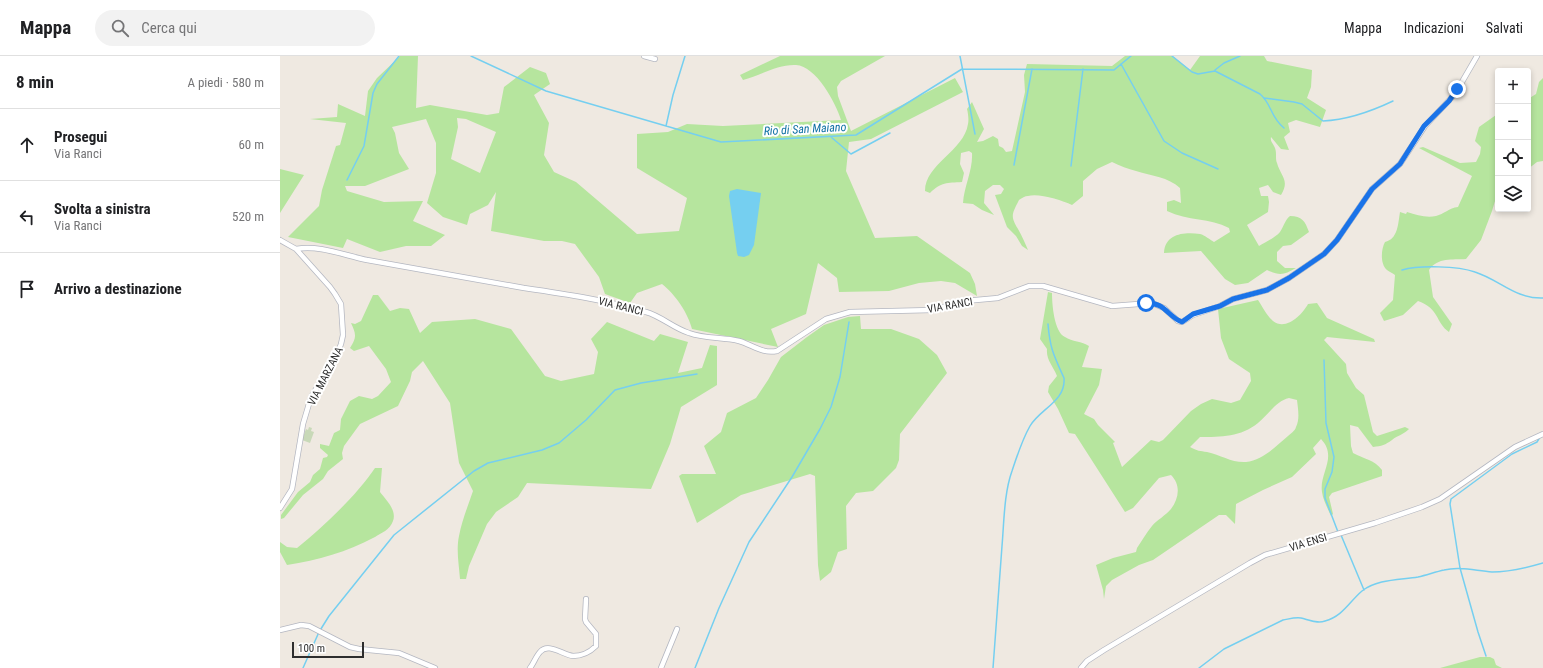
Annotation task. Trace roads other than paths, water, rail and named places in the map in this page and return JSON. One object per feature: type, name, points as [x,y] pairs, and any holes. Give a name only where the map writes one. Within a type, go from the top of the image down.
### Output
[{"type":"street","points":[[644,56],[655,59]]},
{"type":"street","name":"VIA RANCI","points":[[296,249],[322,249],[366,260],[581,297],[646,312],[657,316],[689,333],[718,339],[738,341],[761,351],[770,352],[777,351],[826,319],[844,314],[862,311],[933,310],[965,301],[998,298],[1029,286],[1043,286],[1112,306],[1152,303],[1164,308],[1178,321],[1182,322],[1193,314],[1220,306],[1233,299],[1267,290],[1289,278],[1324,254],[1337,240],[1372,189],[1400,164],[1424,126],[1455,94],[1477,56]]},
{"type":"street","name":"VIA MARZANA","points":[[280,240],[296,249],[330,287],[340,304],[343,335],[336,357],[320,380],[311,397],[302,430],[292,489],[280,508]]},
{"type":"street","name":"VIA ENSI","points":[[1081,668],[1087,660],[1265,555],[1375,523],[1422,507],[1440,499],[1515,446],[1541,435]]},
{"type":"street","points":[[530,668],[540,651],[544,649],[554,650],[562,654],[573,656],[585,654],[596,646],[596,634],[585,619],[586,600]]},
{"type":"street","points":[[280,630],[301,625],[320,631],[350,647],[359,650],[399,653],[435,668]]},
{"type":"street","points":[[661,668],[677,629]]},
{"type":"water","points":[[737,189],[761,193],[754,245],[749,255],[744,257],[738,256],[737,253],[729,196],[730,191]]},
{"type":"waterway","points":[[347,180],[364,146],[373,93],[377,84],[399,56]]},
{"type":"waterway","name":"Rio di San Maiano","points":[[471,56],[546,91],[721,142],[856,135],[962,69],[1114,70],[1131,56]]},
{"type":"waterway","points":[[666,126],[673,95],[685,56]]},
{"type":"waterway","points":[[960,56],[975,134]]},
{"type":"waterway","points":[[1172,56],[1192,72],[1198,74],[1215,71],[1260,94],[1267,102],[1279,124],[1284,128]]},
{"type":"waterway","points":[[1215,70],[1224,63],[1240,56]]},
{"type":"waterway","points":[[1121,64],[1164,141],[1182,153],[1218,169]]},
{"type":"waterway","points":[[1014,165],[1032,69]]},
{"type":"waterway","points":[[1071,166],[1083,69]]},
{"type":"waterway","points":[[1264,98],[1302,104],[1323,121],[1341,119],[1359,114],[1393,101]]},
{"type":"waterway","points":[[831,137],[851,154],[890,133]]},
{"type":"waterway","points":[[1402,270],[1418,267],[1459,268],[1484,275],[1524,295],[1543,298]]},
{"type":"waterway","points":[[695,668],[719,608],[749,542],[792,477],[831,407],[840,377],[849,322]]},
{"type":"waterway","points":[[993,668],[1005,508],[1009,480],[1020,448],[1030,426],[1034,420],[1057,399],[1064,386],[1064,378],[1053,352],[1048,324]]},
{"type":"waterway","points":[[1324,360],[1326,423],[1334,457],[1332,472],[1325,489],[1325,498],[1338,532]]},
{"type":"waterway","points":[[303,668],[319,632],[329,616],[394,535],[474,471],[488,463],[542,450],[559,443],[586,420],[615,390],[641,383],[697,374]]},
{"type":"waterway","points":[[1486,656],[1460,568],[1450,504],[1451,499],[1512,454],[1537,442],[1540,437]]},
{"type":"waterway","points":[[1341,535],[1364,590]]},
{"type":"waterway","points":[[1199,668],[1224,649],[1283,620],[1301,618],[1319,622],[1331,619],[1337,616],[1362,591],[1375,584],[1418,577],[1450,569],[1499,572],[1530,567],[1543,563]]}]
